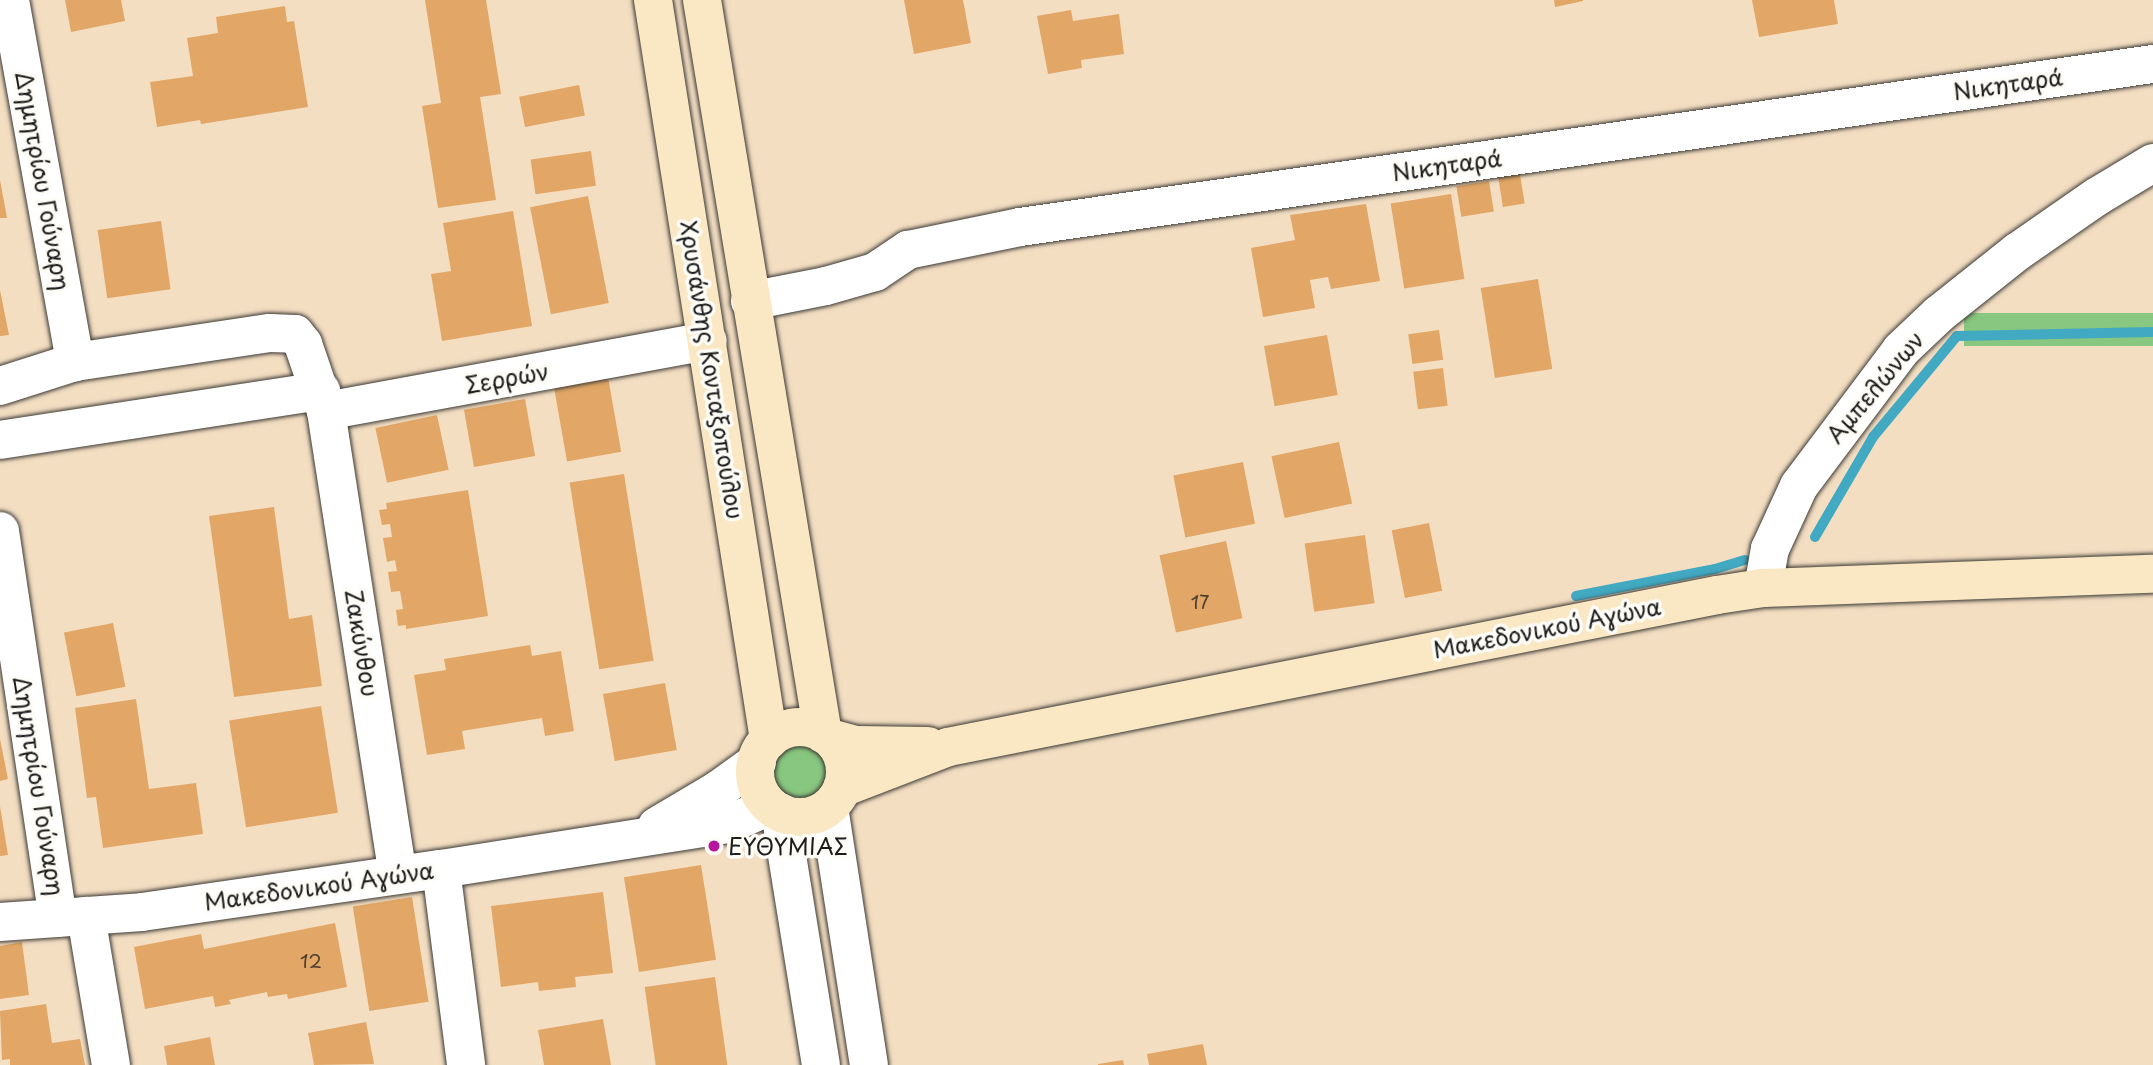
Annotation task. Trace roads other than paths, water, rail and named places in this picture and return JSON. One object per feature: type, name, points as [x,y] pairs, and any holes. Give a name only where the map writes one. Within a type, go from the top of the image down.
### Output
[{"type":"main road","name":"Χρυσάνθης Κονταξοπούλου","points":[[653,0],[708,341],[763,751]]},
{"type":"main road","points":[[702,0],[750,301],[826,736],[844,761],[836,798]]},
{"type":"main road","name":"Μακεδονικού Αγώνα","points":[[948,747],[1763,588],[2153,574]]},
{"type":"main road","points":[[795,728],[810,728],[857,745],[948,747],[836,798],[805,817],[775,809],[758,786],[763,751],[795,728]]},
{"type":"street","name":"Δημητρίου Γούναρη","points":[[10,0],[75,362]]},
{"type":"street","name":"Νικηταρά","points":[[750,301],[826,286],[875,272],[908,250],[1020,227],[2153,64]]},
{"type":"street","name":"Αμπελώνων","points":[[1763,588],[1770,548],[1798,486],[1901,350],[1939,314],[2017,253],[2098,196],[2153,163]]},
{"type":"street","points":[[0,386],[75,362],[285,332],[295,334],[308,351],[323,401]]},
{"type":"street","name":"Σερρών","points":[[0,440],[323,401],[708,341]]},
{"type":"street","name":"Ζακύνθου","points":[[323,401],[398,874]]},
{"type":"street","name":"Δημητρίου Γούναρη","points":[[0,530],[72,917],[111,1065]]},
{"type":"street","name":"Μακεδονικού Αγώνα","points":[[637,837],[718,790],[763,751]]},
{"type":"street","points":[[836,798],[869,1065]]},
{"type":"street","points":[[775,809],[821,1065]]},
{"type":"street","name":"Μακεδονικού Αγώνα","points":[[0,922],[142,912],[441,869],[729,824],[775,809]]},
{"type":"street","points":[[441,869],[466,1065]]},
{"type":"waterway","points":[[1815,537],[1873,437],[1957,336],[2153,332]]},
{"type":"waterway","points":[[1576,596],[1715,569],[1745,560]]},
{"type":"place","name":"ΕΥΘΥΜΙΑΣ","points":[[714,846]]}]
